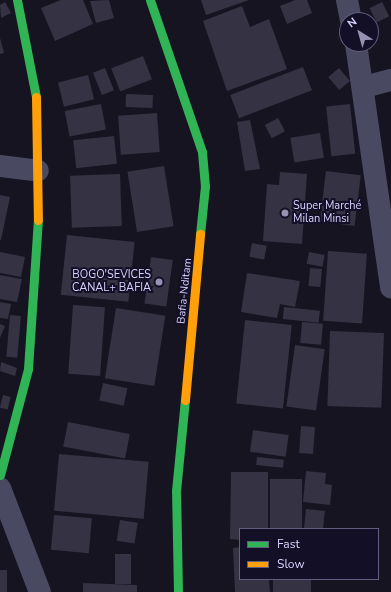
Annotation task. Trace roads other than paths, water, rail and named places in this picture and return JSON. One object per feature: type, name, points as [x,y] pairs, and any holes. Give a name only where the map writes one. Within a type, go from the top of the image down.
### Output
[{"type":"main road","points":[[0,475],[28,369],[38,243],[36,100],[17,0]]},
{"type":"main road","name":"Bafia-Nditam","points":[[150,0],[202,152],[205,186],[176,491],[178,592]]},
{"type":"street","points":[[347,0],[349,12]]},
{"type":"street","points":[[357,52],[364,87],[391,287]]},
{"type":"street","points":[[364,87],[391,80]]},
{"type":"street","points":[[0,166],[38,171]]},
{"type":"street","points":[[0,488],[40,592]]},
{"type":"place","name":"Super Marché Milan Minsi","points":[[285,213]]},
{"type":"place","name":"BOGO'SEVICES CANAL+ BAFIA","points":[[159,282]]}]
